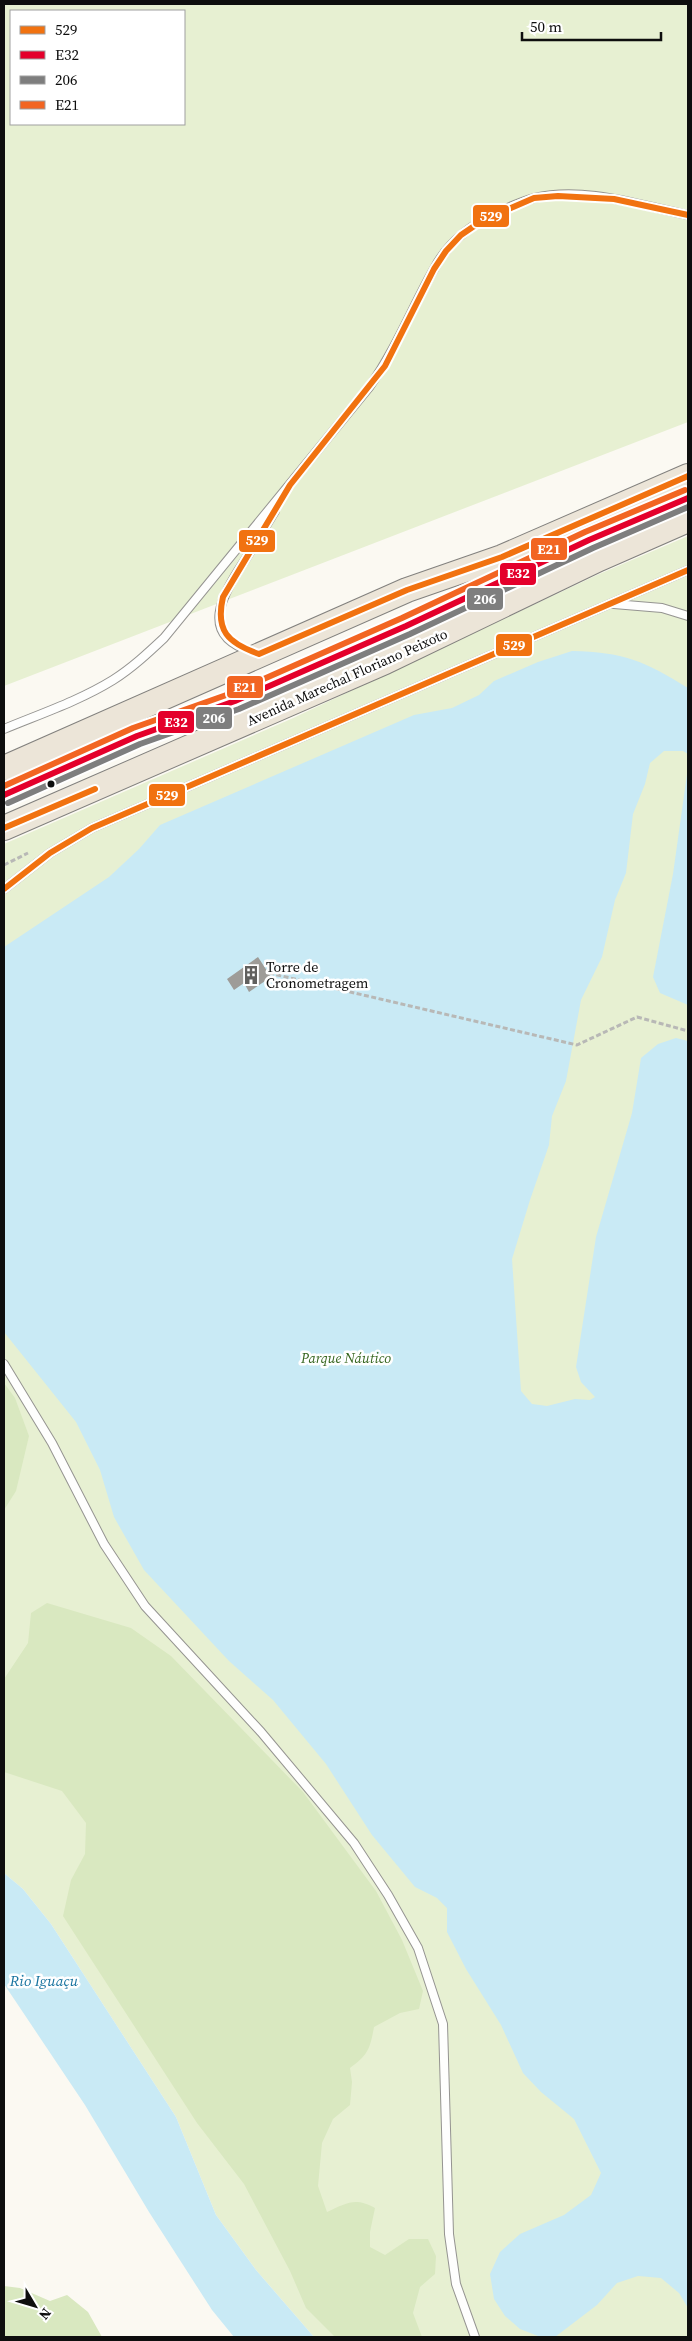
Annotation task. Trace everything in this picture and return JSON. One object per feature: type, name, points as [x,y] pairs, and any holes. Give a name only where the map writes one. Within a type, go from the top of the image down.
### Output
[{"type":"main road","points":[[4,768],[407,590],[502,557],[688,476]]},
{"type":"main road","name":"Avenida Marechal Floriano Peixoto","points":[[4,828],[385,662],[599,559],[688,520]]},
{"type":"lane","points":[[4,729],[94,690],[140,660],[186,614],[384,366],[434,269],[446,250],[461,235],[483,220],[534,198],[558,196],[614,199],[688,215]]},
{"type":"lane","points":[[259,654],[238,646],[230,640],[220,621],[219,608],[229,585],[290,486]]},
{"type":"lane","points":[[4,795],[137,736],[235,701],[406,626],[589,540],[688,498]]},
{"type":"lane","points":[[4,889],[50,853],[92,828],[688,570]]},
{"type":"lane","points":[[610,604],[662,608],[688,616]]},
{"type":"lane","points":[[4,1364],[52,1443],[104,1544],[144,1606],[267,1739],[354,1843],[388,1895],[418,1948],[442,2024],[449,2234],[456,2284],[475,2337]]},
{"type":"path","points":[[268,973],[577,1045],[637,1017],[688,1030]]},
{"type":"green space","points":[[4,4],[688,4],[688,422],[4,686]]},
{"type":"green space","name":"Parque Náutico","points":[[688,536],[688,2337],[314,2337],[256,2270],[216,2215],[176,2117],[51,1924],[23,1889],[4,1873],[4,844],[291,719],[597,575]]},
{"type":"green space","points":[[4,1383],[15,1398],[29,1436],[16,1491],[4,1510]]},
{"type":"green space","points":[[47,1603],[131,1628],[171,1656],[303,1792],[376,1891],[402,1940],[423,1991],[419,2009],[400,2013],[374,2027],[367,2051],[350,2068],[352,2082],[350,2105],[333,2119],[322,2143],[318,2186],[327,2212],[351,2202],[362,2203],[375,2208],[370,2232],[370,2247],[385,2255],[409,2239],[428,2239],[436,2256],[435,2274],[420,2287],[413,2313],[422,2337],[335,2337],[306,2308],[290,2271],[244,2184],[197,2123],[63,1916],[71,1880],[85,1854],[86,1823],[62,1791],[4,1772],[4,1679],[28,1643],[31,1613]]},
{"type":"green space","points":[[4,2286],[20,2288],[50,2301],[67,2295],[88,2312],[102,2337],[4,2337]]},
{"type":"water","name":"Parque Náutico","points":[[572,651],[606,653],[633,660],[659,671],[688,688],[688,754],[683,751],[664,751],[650,763],[645,784],[633,814],[626,873],[615,900],[602,957],[581,1000],[566,1081],[552,1116],[549,1145],[512,1259],[521,1391],[532,1404],[547,1406],[575,1399],[590,1400],[595,1397],[581,1382],[576,1367],[596,1237],[632,1113],[641,1058],[658,1044],[676,1038],[688,1041],[688,2308],[679,2293],[661,2278],[638,2276],[617,2283],[597,2305],[555,2337],[538,2336],[520,2329],[505,2316],[494,2299],[490,2274],[500,2252],[520,2234],[564,2215],[591,2195],[601,2173],[574,2119],[541,2092],[523,2073],[501,2025],[466,1969],[447,1932],[447,1908],[437,1898],[415,1887],[372,1835],[326,1764],[273,1700],[229,1661],[144,1570],[114,1517],[100,1470],[76,1422],[4,1332],[4,947],[109,877],[139,849],[160,825],[414,715],[452,708],[479,695],[494,681],[538,662]]},
{"type":"water","points":[[688,767],[688,1005],[660,993],[653,977],[673,874]]},
{"type":"water","name":"Rio Iguaçu","points":[[4,1873],[23,1889],[51,1924],[176,2117],[216,2215],[256,2270],[314,2337],[234,2337],[212,2310],[149,2212],[85,2105],[4,1984]]},
{"type":"building","name":"Torre de Cronometragem","points":[[258,957],[271,977],[249,992],[244,983],[234,990],[227,979]]},
{"type":"transit line","name":"529","points":[[688,215],[614,199],[558,196],[534,198],[483,220],[461,235],[446,251],[434,269],[385,366],[290,485],[223,597],[221,609],[223,627],[226,634],[232,640],[248,650],[259,654],[407,590],[502,557],[688,476]]},
{"type":"transit line","name":"E21","points":[[4,786],[133,728],[232,693],[402,618],[585,532],[685,490]]},
{"type":"transit line","name":"E32","points":[[4,795],[137,736],[235,701],[406,626],[589,540],[688,498]]},
{"type":"transit line","name":"206","points":[[8,803],[140,744],[239,709],[410,634],[593,548],[688,507]]},
{"type":"transit line","name":"529","points":[[4,889],[50,853],[92,828],[688,570]]},
{"type":"transit line","name":"529","points":[[4,828],[95,789]]},
{"type":"place","name":"Torre de Cronometragem","points":[[251,975]]}]
